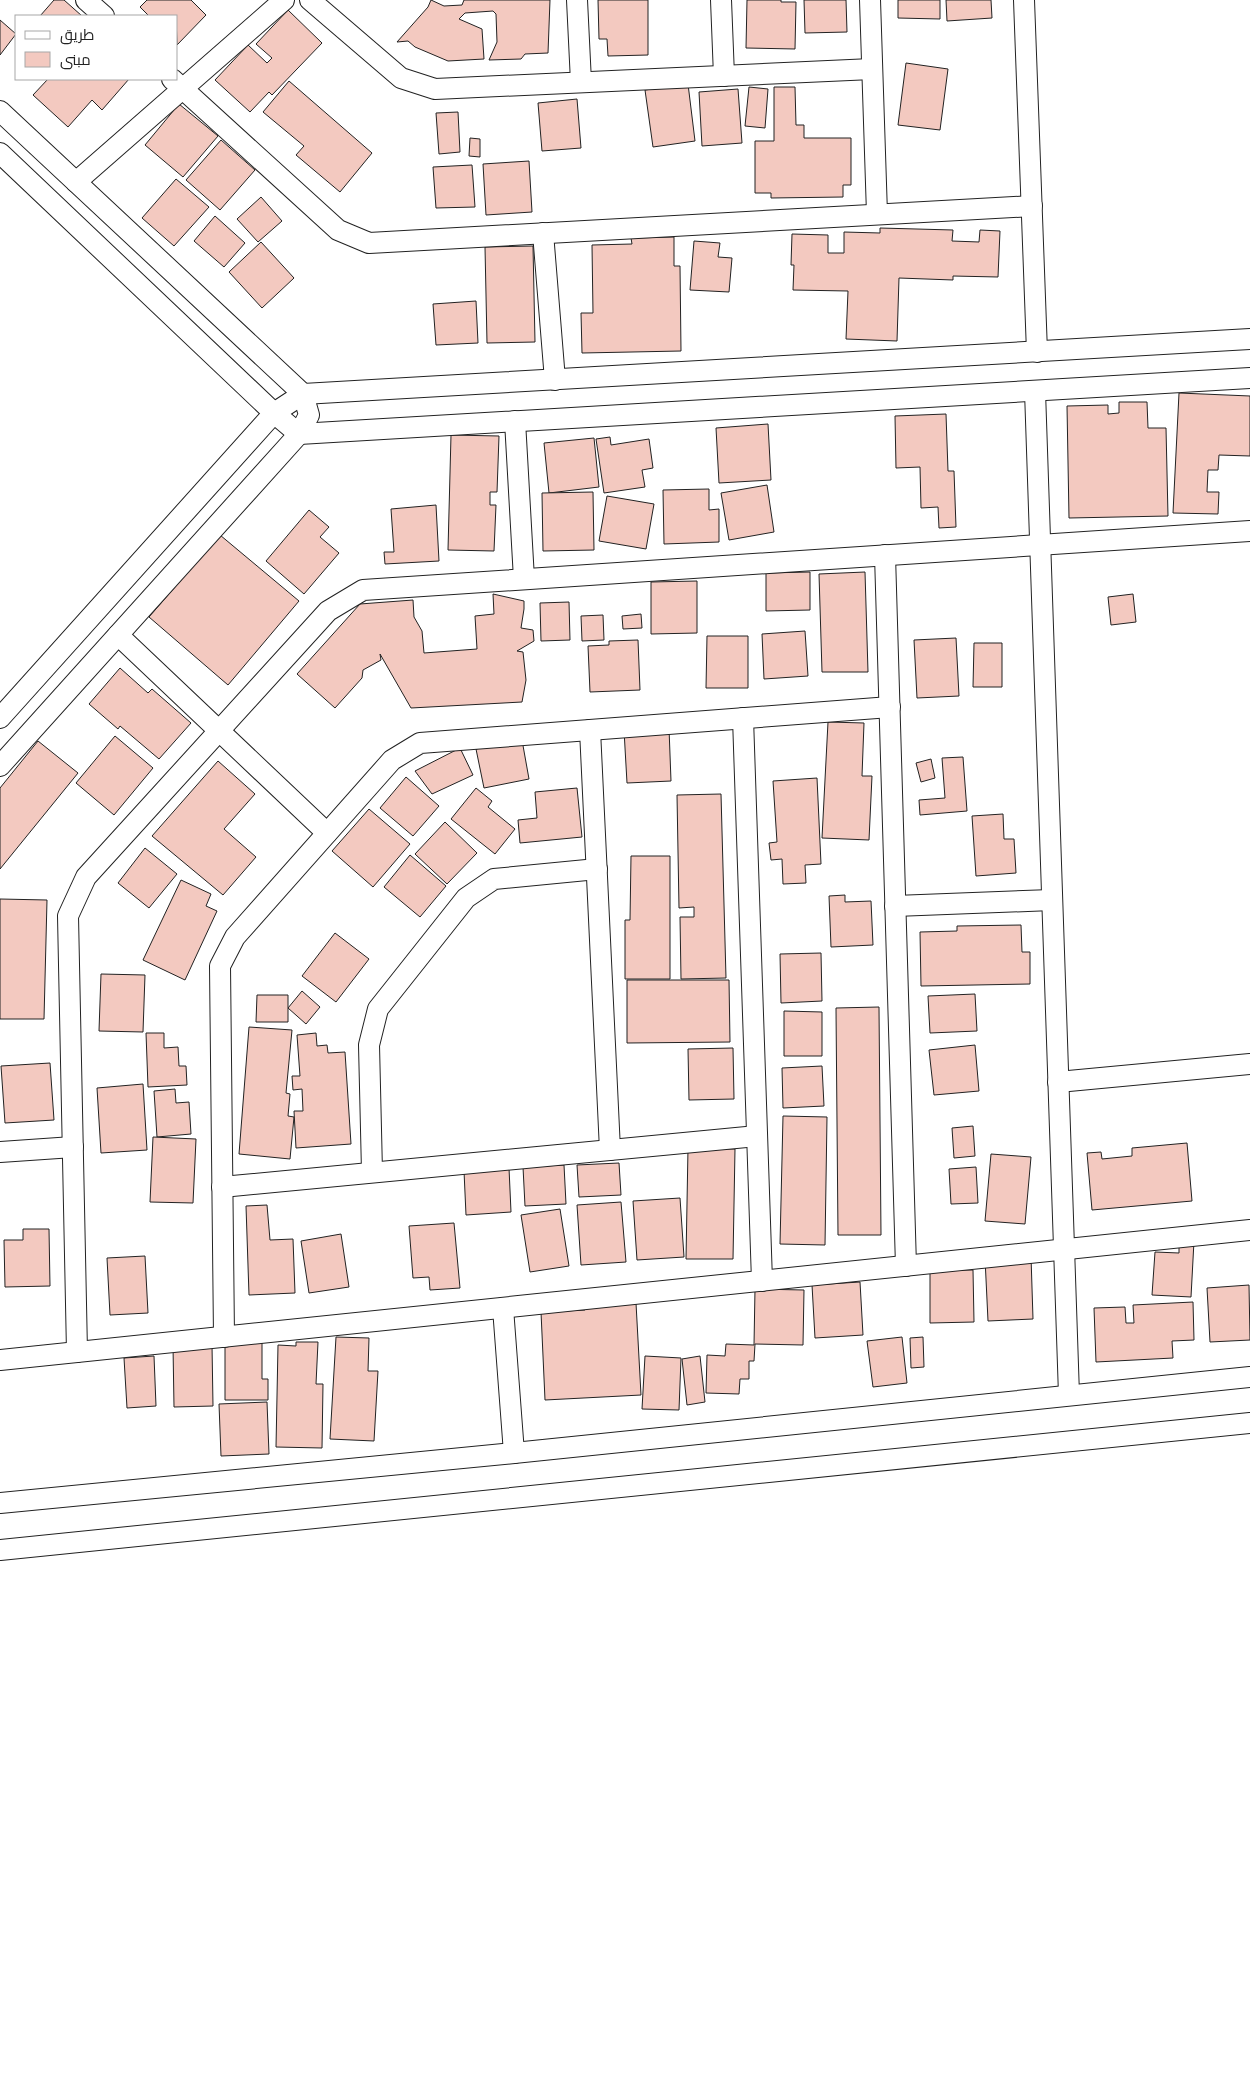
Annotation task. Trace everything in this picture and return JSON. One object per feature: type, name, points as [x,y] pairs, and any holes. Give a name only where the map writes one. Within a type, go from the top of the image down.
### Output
[{"type":"street","points":[[86,0],[103,15]]},
{"type":"street","points":[[76,182],[178,84],[284,0]]},
{"type":"street","points":[[310,0],[401,78],[435,89],[872,69]]},
{"type":"street","points":[[577,0],[581,82]]},
{"type":"street","points":[[721,0],[724,76]]},
{"type":"street","points":[[870,0],[877,214]]},
{"type":"street","points":[[1024,0],[1037,352]]},
{"type":"street","points":[[178,84],[338,230],[368,243],[1032,206]]},
{"type":"street","points":[[0,111],[303,394],[309,415],[299,434],[0,766]]},
{"type":"street","points":[[0,153],[274,413],[299,434],[1250,378]]},
{"type":"street","points":[[543,233],[555,380]]},
{"type":"street","points":[[0,718],[274,413],[303,394],[1250,339]]},
{"type":"street","points":[[1035,391],[1069,1395]]},
{"type":"street","points":[[515,421],[524,579]]},
{"type":"street","points":[[77,1352],[68,916],[86,877],[328,611],[363,590],[1250,531]]},
{"type":"street","points":[[885,555],[906,1266]]},
{"type":"street","points":[[118,635],[327,833]]},
{"type":"street","points":[[224,1336],[220,966],[235,937],[392,760],[420,743],[890,707]]},
{"type":"street","points":[[743,718],[762,1281]]},
{"type":"street","points":[[590,730],[610,1150]]},
{"type":"street","points":[[372,1172],[368,1045],[378,1009],[466,898],[494,879],[597,869]]},
{"type":"street","points":[[896,906],[1052,900]]},
{"type":"street","points":[[1058,1082],[1250,1064]]},
{"type":"street","points":[[222,1187],[757,1136]]},
{"type":"street","points":[[0,1152],[73,1147]]},
{"type":"street","points":[[0,1360],[1250,1230]]},
{"type":"street","points":[[503,1308],[514,1453]]},
{"type":"street","points":[[0,1503],[514,1453],[1250,1376]]},
{"type":"street","points":[[0,1550],[1250,1423]]},
{"type":"building","points":[[54,0],[64,0],[81,15],[41,15]]},
{"type":"building","points":[[147,0],[191,0],[206,15],[178,44],[178,15],[148,15],[140,7]]},
{"type":"building","points":[[431,0],[444,6],[462,5],[464,0],[550,0],[548,53],[525,54],[521,59],[489,60],[497,42],[496,14],[493,11],[465,13],[459,19],[482,29],[484,59],[448,61],[415,47],[408,41],[397,42],[428,7]]},
{"type":"building","points":[[598,0],[648,0],[648,55],[608,56],[607,39],[599,39]]},
{"type":"building","points":[[747,0],[796,2],[795,49],[746,48]]},
{"type":"building","points":[[804,0],[846,0],[847,32],[805,33]]},
{"type":"building","points":[[898,0],[940,0],[940,19],[898,18]]},
{"type":"building","points":[[946,0],[991,0],[992,18],[947,21]]},
{"type":"building","points":[[288,10],[322,43],[272,95],[269,92],[250,112],[215,80],[248,45],[267,63],[272,58],[256,44]]},
{"type":"building","points":[[0,20],[15,33],[15,35],[0,55]]},
{"type":"building","points":[[906,63],[948,69],[940,130],[898,125]]},
{"type":"building","points":[[47,80],[128,80],[102,110],[92,100],[68,127],[33,95]]},
{"type":"building","points":[[289,81],[372,153],[340,192],[296,155],[304,146],[263,112]]},
{"type":"building","points":[[688,84],[695,141],[653,147],[645,90]]},
{"type":"building","points":[[749,87],[768,89],[765,128],[745,126]]},
{"type":"building","points":[[774,87],[795,87],[796,125],[804,125],[804,138],[851,138],[851,185],[843,185],[843,197],[771,198],[771,193],[755,193],[755,141],[774,141]]},
{"type":"building","points":[[738,89],[742,143],[702,146],[699,92]]},
{"type":"building","points":[[577,99],[581,148],[542,151],[538,103]]},
{"type":"building","points":[[179,104],[218,136],[183,177],[145,145]]},
{"type":"building","points":[[458,112],[460,152],[439,154],[436,113]]},
{"type":"building","points":[[470,138],[480,139],[480,157],[469,156]]},
{"type":"building","points":[[221,140],[255,170],[220,210],[186,180]]},
{"type":"building","points":[[529,161],[532,212],[486,215],[483,164]]},
{"type":"building","points":[[472,165],[475,207],[436,208],[433,167]]},
{"type":"building","points":[[176,179],[209,207],[174,246],[142,218]]},
{"type":"building","points":[[261,197],[282,221],[258,242],[237,219]]},
{"type":"building","points":[[215,216],[245,243],[224,267],[194,241]]},
{"type":"building","points":[[880,228],[953,230],[952,241],[979,242],[980,230],[1000,231],[998,277],[953,276],[953,280],[899,278],[897,341],[846,339],[848,291],[793,290],[794,265],[791,265],[792,234],[828,235],[828,253],[844,253],[844,232],[880,233]]},
{"type":"building","points":[[674,237],[674,266],[680,266],[681,351],[582,353],[581,313],[593,313],[592,245],[632,244],[631,238]]},
{"type":"building","points":[[694,241],[720,243],[718,257],[732,258],[729,292],[690,290]]},
{"type":"building","points":[[261,242],[294,278],[262,308],[229,272]]},
{"type":"building","points":[[533,246],[535,342],[487,343],[485,247]]},
{"type":"building","points":[[476,301],[478,343],[436,345],[433,304]]},
{"type":"building","points":[[1179,393],[1250,396],[1250,456],[1219,455],[1218,470],[1208,470],[1207,492],[1219,492],[1218,514],[1173,513]]},
{"type":"building","points":[[1119,402],[1147,402],[1148,428],[1166,428],[1168,516],[1069,518],[1067,406],[1108,405],[1108,414],[1119,413]]},
{"type":"building","points":[[946,414],[948,471],[954,471],[956,527],[939,528],[938,507],[921,508],[920,467],[896,468],[895,416]]},
{"type":"building","points":[[768,424],[771,480],[719,483],[716,428]]},
{"type":"building","points":[[451,435],[499,436],[497,492],[490,492],[490,505],[496,505],[494,551],[448,550]]},
{"type":"building","points":[[610,437],[611,445],[649,439],[653,468],[642,470],[645,487],[604,493],[596,439]]},
{"type":"building","points":[[594,438],[599,487],[549,493],[544,443]]},
{"type":"building","points":[[767,485],[774,532],[729,540],[721,493]]},
{"type":"building","points":[[709,489],[709,510],[719,509],[719,542],[664,544],[663,490]]},
{"type":"building","points":[[593,492],[594,550],[543,551],[542,493]]},
{"type":"building","points":[[607,496],[654,504],[646,549],[599,541]]},
{"type":"building","points":[[436,505],[439,561],[385,564],[384,552],[394,552],[391,509]]},
{"type":"building","points":[[309,510],[329,527],[320,537],[339,553],[304,594],[266,561]]},
{"type":"building","points":[[220,535],[299,601],[228,685],[149,617]]},
{"type":"building","points":[[810,572],[810,610],[766,611],[766,573]]},
{"type":"building","points":[[865,572],[868,672],[822,672],[819,574]]},
{"type":"building","points":[[697,581],[697,633],[651,634],[651,582]]},
{"type":"building","points":[[493,594],[524,601],[521,628],[533,630],[534,641],[517,651],[523,652],[526,680],[522,702],[411,708],[380,654],[381,660],[363,670],[362,678],[335,708],[297,674],[360,604],[413,600],[414,617],[422,631],[424,653],[477,649],[475,616],[494,614]]},
{"type":"building","points":[[1133,594],[1136,622],[1111,625],[1108,597]]},
{"type":"building","points":[[569,602],[570,640],[541,641],[540,603]]},
{"type":"building","points":[[641,614],[642,628],[623,629],[622,616]]},
{"type":"building","points":[[603,615],[604,640],[582,641],[581,616]]},
{"type":"building","points":[[805,631],[808,676],[764,679],[762,634]]},
{"type":"building","points":[[707,636],[748,636],[748,688],[706,688]]},
{"type":"building","points":[[956,638],[959,696],[917,698],[914,640]]},
{"type":"building","points":[[638,640],[640,690],[590,692],[588,646],[609,645],[609,641]]},
{"type":"building","points":[[974,643],[1002,643],[1002,687],[973,687]]},
{"type":"building","points":[[120,668],[148,693],[152,689],[191,723],[159,759],[120,726],[118,729],[89,704]]},
{"type":"building","points":[[828,722],[864,723],[862,776],[872,776],[869,840],[822,838]]},
{"type":"building","points":[[669,728],[671,781],[627,783],[624,730]]},
{"type":"building","points":[[115,736],[153,768],[114,815],[76,783]]},
{"type":"building","points":[[522,740],[529,779],[484,788],[476,749]]},
{"type":"building","points":[[38,741],[78,773],[0,869],[0,788]]},
{"type":"building","points":[[460,748],[473,775],[432,794],[415,771]]},
{"type":"building","points":[[963,757],[967,811],[920,815],[919,800],[945,798],[942,758]]},
{"type":"building","points":[[931,759],[935,778],[921,782],[916,763]]},
{"type":"building","points":[[218,761],[255,794],[224,829],[256,857],[223,895],[152,836]]},
{"type":"building","points":[[406,777],[439,806],[413,836],[380,808]]},
{"type":"building","points":[[817,778],[821,864],[805,865],[806,883],[783,884],[782,859],[771,860],[769,843],[777,842],[773,781]]},
{"type":"building","points":[[476,788],[492,801],[488,807],[515,829],[495,854],[451,819]]},
{"type":"building","points":[[577,788],[582,837],[520,843],[518,820],[537,818],[535,792]]},
{"type":"building","points":[[721,794],[726,978],[681,979],[680,917],[694,917],[694,907],[679,908],[677,795]]},
{"type":"building","points":[[369,809],[410,844],[373,887],[332,851]]},
{"type":"building","points":[[1003,814],[1004,839],[1014,839],[1016,873],[976,876],[972,816]]},
{"type":"building","points":[[445,822],[477,853],[447,884],[415,854]]},
{"type":"building","points":[[145,848],[177,874],[149,908],[118,883]]},
{"type":"building","points":[[410,855],[446,886],[420,917],[384,887]]},
{"type":"building","points":[[631,856],[670,856],[670,979],[625,979],[625,920],[630,920]]},
{"type":"building","points":[[181,880],[211,894],[206,906],[217,911],[185,980],[143,960]]},
{"type":"building","points":[[845,895],[845,902],[871,901],[873,945],[831,947],[829,896]]},
{"type":"building","points":[[0,899],[47,900],[44,1019],[0,1019]]},
{"type":"building","points":[[1021,925],[1022,952],[1030,952],[1030,984],[921,986],[920,932],[957,931],[957,926]]},
{"type":"building","points":[[335,933],[369,959],[336,1002],[302,976]]},
{"type":"building","points":[[821,953],[822,1001],[781,1003],[780,954]]},
{"type":"building","points":[[101,974],[145,975],[143,1032],[99,1031]]},
{"type":"building","points":[[627,980],[729,980],[730,1042],[627,1043]]},
{"type":"building","points":[[302,991],[320,1007],[306,1024],[288,1008]]},
{"type":"building","points":[[975,994],[977,1031],[930,1033],[928,996]]},
{"type":"building","points":[[257,995],[288,995],[288,1022],[256,1022]]},
{"type":"building","points":[[879,1007],[881,1235],[838,1235],[836,1008]]},
{"type":"building","points":[[784,1011],[822,1012],[822,1056],[784,1056]]},
{"type":"building","points":[[249,1027],[292,1030],[286,1093],[290,1094],[288,1116],[294,1117],[290,1159],[239,1154]]},
{"type":"building","points":[[146,1033],[164,1033],[164,1048],[178,1047],[179,1066],[186,1066],[187,1085],[148,1087]]},
{"type":"building","points":[[316,1033],[317,1046],[327,1045],[328,1053],[345,1052],[351,1144],[296,1148],[294,1111],[303,1111],[302,1089],[293,1090],[292,1076],[300,1076],[297,1035]]},
{"type":"building","points":[[975,1045],[979,1091],[934,1095],[929,1050]]},
{"type":"building","points":[[733,1048],[734,1099],[689,1100],[688,1049]]},
{"type":"building","points":[[50,1063],[54,1120],[5,1123],[1,1066]]},
{"type":"building","points":[[822,1066],[824,1106],[783,1108],[782,1068]]},
{"type":"building","points":[[143,1084],[147,1150],[101,1153],[97,1088]]},
{"type":"building","points":[[175,1089],[176,1103],[189,1102],[191,1134],[157,1137],[154,1091]]},
{"type":"building","points":[[783,1116],[827,1117],[825,1245],[780,1244]]},
{"type":"building","points":[[973,1126],[975,1156],[954,1158],[952,1128]]},
{"type":"building","points":[[153,1137],[196,1139],[193,1203],[150,1202]]},
{"type":"building","points":[[1187,1143],[1192,1201],[1092,1210],[1087,1153],[1101,1152],[1102,1159],[1132,1156],[1132,1148]]},
{"type":"building","points":[[688,1148],[735,1149],[733,1259],[686,1259]]},
{"type":"building","points":[[991,1154],[1031,1157],[1025,1224],[985,1221]]},
{"type":"building","points":[[619,1163],[621,1195],[579,1197],[577,1165]]},
{"type":"building","points":[[564,1165],[566,1204],[525,1206],[523,1167]]},
{"type":"building","points":[[976,1167],[978,1203],[951,1204],[949,1169]]},
{"type":"building","points":[[509,1168],[511,1212],[466,1215],[464,1171]]},
{"type":"building","points":[[680,1198],[684,1257],[637,1260],[633,1201]]},
{"type":"building","points":[[621,1202],[626,1262],[581,1265],[577,1205]]},
{"type":"building","points":[[267,1205],[270,1240],[293,1239],[295,1293],[249,1295],[246,1206]]},
{"type":"building","points":[[560,1209],[569,1266],[530,1272],[521,1215]]},
{"type":"building","points":[[454,1223],[460,1288],[430,1290],[429,1277],[413,1278],[409,1226]]},
{"type":"building","points":[[23,1229],[49,1229],[50,1286],[5,1287],[4,1240],[23,1240]]},
{"type":"building","points":[[341,1234],[349,1287],[309,1293],[301,1241]]},
{"type":"building","points":[[1179,1240],[1194,1241],[1191,1297],[1152,1295],[1155,1252],[1179,1253]]},
{"type":"building","points":[[145,1256],[148,1313],[110,1315],[107,1258]]},
{"type":"building","points":[[1031,1256],[1033,1319],[988,1321],[985,1258]]},
{"type":"building","points":[[930,1270],[973,1270],[974,1322],[930,1323]]},
{"type":"building","points":[[860,1282],[863,1335],[815,1338],[812,1285]]},
{"type":"building","points":[[1249,1285],[1250,1340],[1210,1342],[1207,1288]]},
{"type":"building","points":[[755,1289],[804,1290],[803,1345],[755,1344],[754,1361],[749,1361],[749,1379],[740,1379],[739,1394],[706,1393],[707,1355],[725,1356],[726,1344],[754,1345]]},
{"type":"building","points":[[1193,1302],[1194,1340],[1172,1341],[1173,1358],[1096,1362],[1094,1308],[1125,1307],[1126,1323],[1134,1323],[1133,1305]]},
{"type":"building","points":[[636,1303],[641,1395],[545,1400],[541,1312],[585,1310],[585,1306]]},
{"type":"building","points":[[336,1337],[369,1338],[368,1371],[378,1371],[374,1441],[330,1439]]},
{"type":"building","points":[[902,1337],[907,1383],[873,1387],[867,1341]]},
{"type":"building","points":[[923,1337],[924,1367],[911,1368],[910,1338]]},
{"type":"building","points":[[225,1342],[262,1342],[262,1379],[268,1379],[268,1400],[225,1400]]},
{"type":"building","points":[[296,1342],[318,1342],[316,1384],[323,1384],[322,1448],[276,1447],[278,1345],[296,1346]]},
{"type":"building","points":[[212,1345],[213,1406],[174,1407],[173,1346]]},
{"type":"building","points":[[154,1356],[156,1406],[127,1408],[124,1358]]},
{"type":"building","points":[[645,1356],[681,1358],[679,1410],[642,1409]]},
{"type":"building","points":[[700,1356],[705,1402],[687,1405],[682,1359]]},
{"type":"building","points":[[267,1402],[269,1454],[221,1456],[219,1404]]}]
